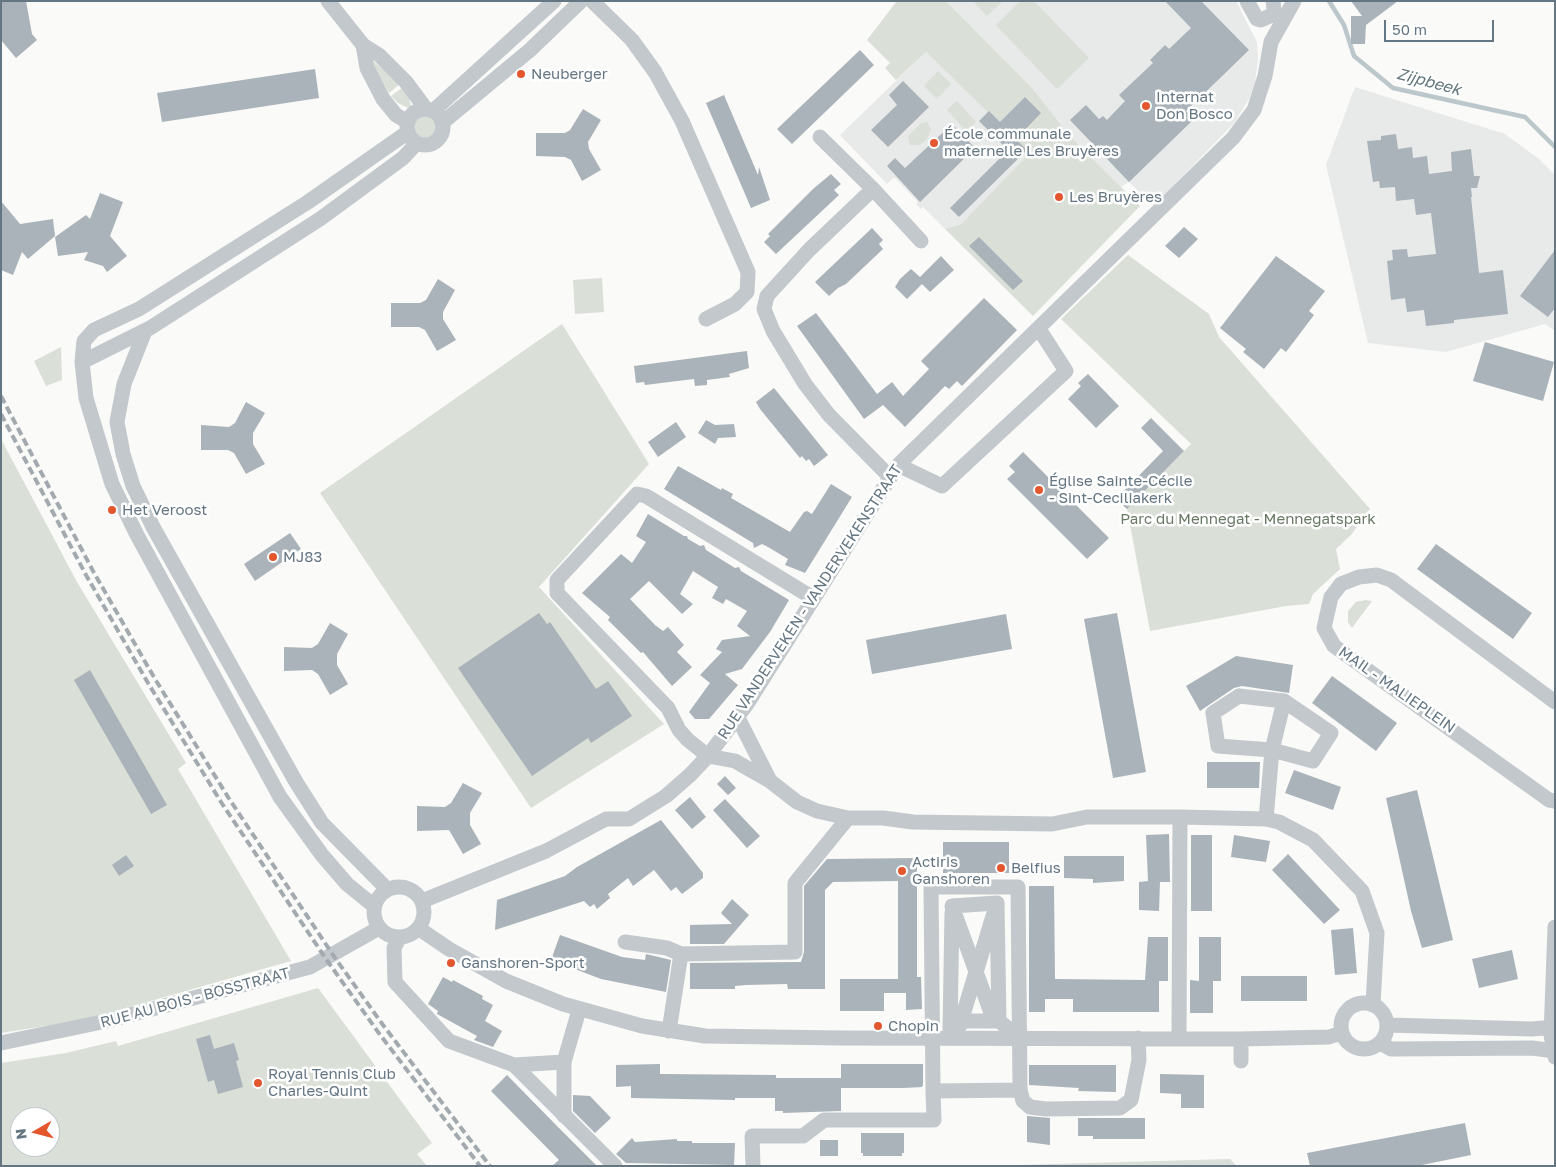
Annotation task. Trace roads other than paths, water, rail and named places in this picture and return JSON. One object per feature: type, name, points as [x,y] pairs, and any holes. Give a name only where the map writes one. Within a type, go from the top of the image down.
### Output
[{"type":"street","points":[[328,1],[362,46],[367,68],[384,99],[396,115],[424,145],[436,140],[440,136],[434,114],[379,55],[362,46]]},
{"type":"street","points":[[434,114],[554,1]]},
{"type":"street","points":[[82,362],[145,330],[328,214],[403,158],[415,112],[434,114],[530,50],[581,1]]},
{"type":"street","points":[[592,1],[632,40],[655,72],[682,122],[748,272],[747,292],[735,304],[706,319]]},
{"type":"street","points":[[1247,1],[1257,19],[1261,20],[1272,15],[1274,10],[1273,1]]},
{"type":"street","name":"RUE VANDERVEKEN - VANDERVEKENSTRAAT","points":[[422,901],[546,851],[606,819],[629,818],[666,796],[708,756],[738,718],[894,470],[1233,138],[1254,110],[1265,76],[1271,42],[1293,2]]},
{"type":"street","points":[[374,906],[347,884],[322,855],[280,796],[137,535],[112,484],[86,398],[82,362],[84,341],[94,330],[128,315],[208,266],[308,202],[411,132]]},
{"type":"street","points":[[820,137],[873,189],[921,241]]},
{"type":"street","points":[[873,189],[809,250],[767,296],[764,309],[773,331],[805,384],[829,415],[894,470],[942,486],[1066,371],[1038,329]]},
{"type":"street","points":[[208,266],[220,284]]},
{"type":"street","points":[[128,315],[145,330]]},
{"type":"street","points":[[145,330],[124,384],[116,422],[123,454],[134,486],[153,526],[301,790],[322,823],[386,890]]},
{"type":"street","points":[[813,598],[646,496],[637,494],[557,580],[557,593],[668,708],[679,730],[688,740],[708,756],[736,761],[770,781],[804,805],[817,811],[848,818],[883,818],[913,822],[1052,824],[1087,817],[1266,819],[1279,822],[1313,840],[1362,891],[1377,933],[1373,1004]]},
{"type":"street","name":"MAIL - MALIEPLEIN","points":[[1555,702],[1391,580],[1378,575],[1359,577],[1341,584],[1331,596],[1324,628],[1334,646],[1549,800],[1555,801]]},
{"type":"street","points":[[1239,696],[1284,701],[1331,733],[1313,762],[1272,750],[1218,746],[1213,713],[1239,696]]},
{"type":"street","points":[[1266,819],[1272,750],[1284,701]]},
{"type":"street","points":[[738,718],[770,781]]},
{"type":"street","points":[[1180,817],[1180,1038]]},
{"type":"street","points":[[625,942],[667,948],[681,954],[795,952],[795,883],[848,818]]},
{"type":"street","points":[[393,887],[407,888],[413,891],[422,901],[424,910],[418,928],[409,935],[400,937],[386,933],[379,928],[374,917],[374,906],[381,894],[386,890],[393,887]]},
{"type":"street","points":[[931,887],[1018,887]]},
{"type":"street","points":[[931,887],[947,906],[952,906],[997,903],[1018,887]]},
{"type":"street","points":[[753,1166],[752,1136],[803,1136],[824,1120],[934,1120],[931,887]]},
{"type":"street","points":[[1018,887],[1020,1090],[1023,1101],[1030,1107],[1046,1109],[1120,1108],[1131,1100],[1139,1060],[1138,1038]]},
{"type":"street","points":[[954,1025],[977,968],[997,903]]},
{"type":"street","points":[[997,903],[997,1021]]},
{"type":"street","points":[[952,906],[997,1021],[1020,1038]]},
{"type":"street","points":[[952,906],[954,1025]]},
{"type":"street","points":[[1555,927],[1554,1027],[1551,1035],[1555,1057]]},
{"type":"street","name":"RUE AU BOIS - BOSSTRAAT","points":[[1,1043],[107,1021],[310,967],[379,928]]},
{"type":"street","points":[[418,928],[449,949],[506,981],[580,1010],[669,1032],[750,1038],[1240,1039],[1329,1037],[1341,1033]]},
{"type":"street","points":[[400,937],[394,948],[395,982],[448,1041],[514,1066],[615,1166]]},
{"type":"street","points":[[669,1032],[681,954]]},
{"type":"street","points":[[1356,1003],[1373,1004],[1385,1016],[1387,1025],[1386,1032],[1380,1043],[1364,1050],[1348,1044],[1341,1033],[1341,1020],[1349,1007],[1356,1003]]},
{"type":"street","points":[[564,1116],[564,1062],[580,1010]]},
{"type":"street","points":[[954,1025],[997,1021]]},
{"type":"street","points":[[1387,1025],[1532,1029],[1554,1027]]},
{"type":"street","points":[[1240,1039],[1241,1060]]},
{"type":"street","points":[[1380,1043],[1391,1049],[1532,1048],[1554,1051]]},
{"type":"street","points":[[514,1066],[564,1062]]},
{"type":"street","points":[[934,1090],[1020,1090]]},
{"type":"waterway","name":"Zijpbeek","points":[[1329,1],[1344,25],[1354,56],[1393,88],[1525,117],[1555,147]]},
{"type":"railway","points":[[1,396],[93,571],[155,679],[228,797],[333,955],[383,1025],[490,1166]]},
{"type":"railway","points":[[1,414],[86,575],[148,683],[221,802],[326,959],[378,1032],[480,1166]]},
{"type":"place","name":"Neuberger","points":[[521,74]]},
{"type":"place","name":"Internat Don Bosco","points":[[1146,106]]},
{"type":"place","name":"École communale maternelle Les Bruyères","points":[[934,143]]},
{"type":"place","name":"Les Bruyères","points":[[1059,197]]},
{"type":"place","name":"Église Sainte-Cécile - Sint-Ceciliakerk","points":[[1039,490]]},
{"type":"place","name":"Het Veroost","points":[[112,510]]},
{"type":"place","name":"MJ83","points":[[273,557]]},
{"type":"place","name":"Belfius","points":[[1001,868]]},
{"type":"place","name":"Actiris Ganshoren","points":[[902,871]]},
{"type":"place","name":"Ganshoren-Sport","points":[[451,963]]},
{"type":"place","name":"Chopin","points":[[878,1026]]},
{"type":"place","name":"Royal Tennis Club Charles-Quint","points":[[258,1083]]},
{"type":"park label","name":"Parc du Mennegat - Mennegatspark","points":[[1248,519]]}]
